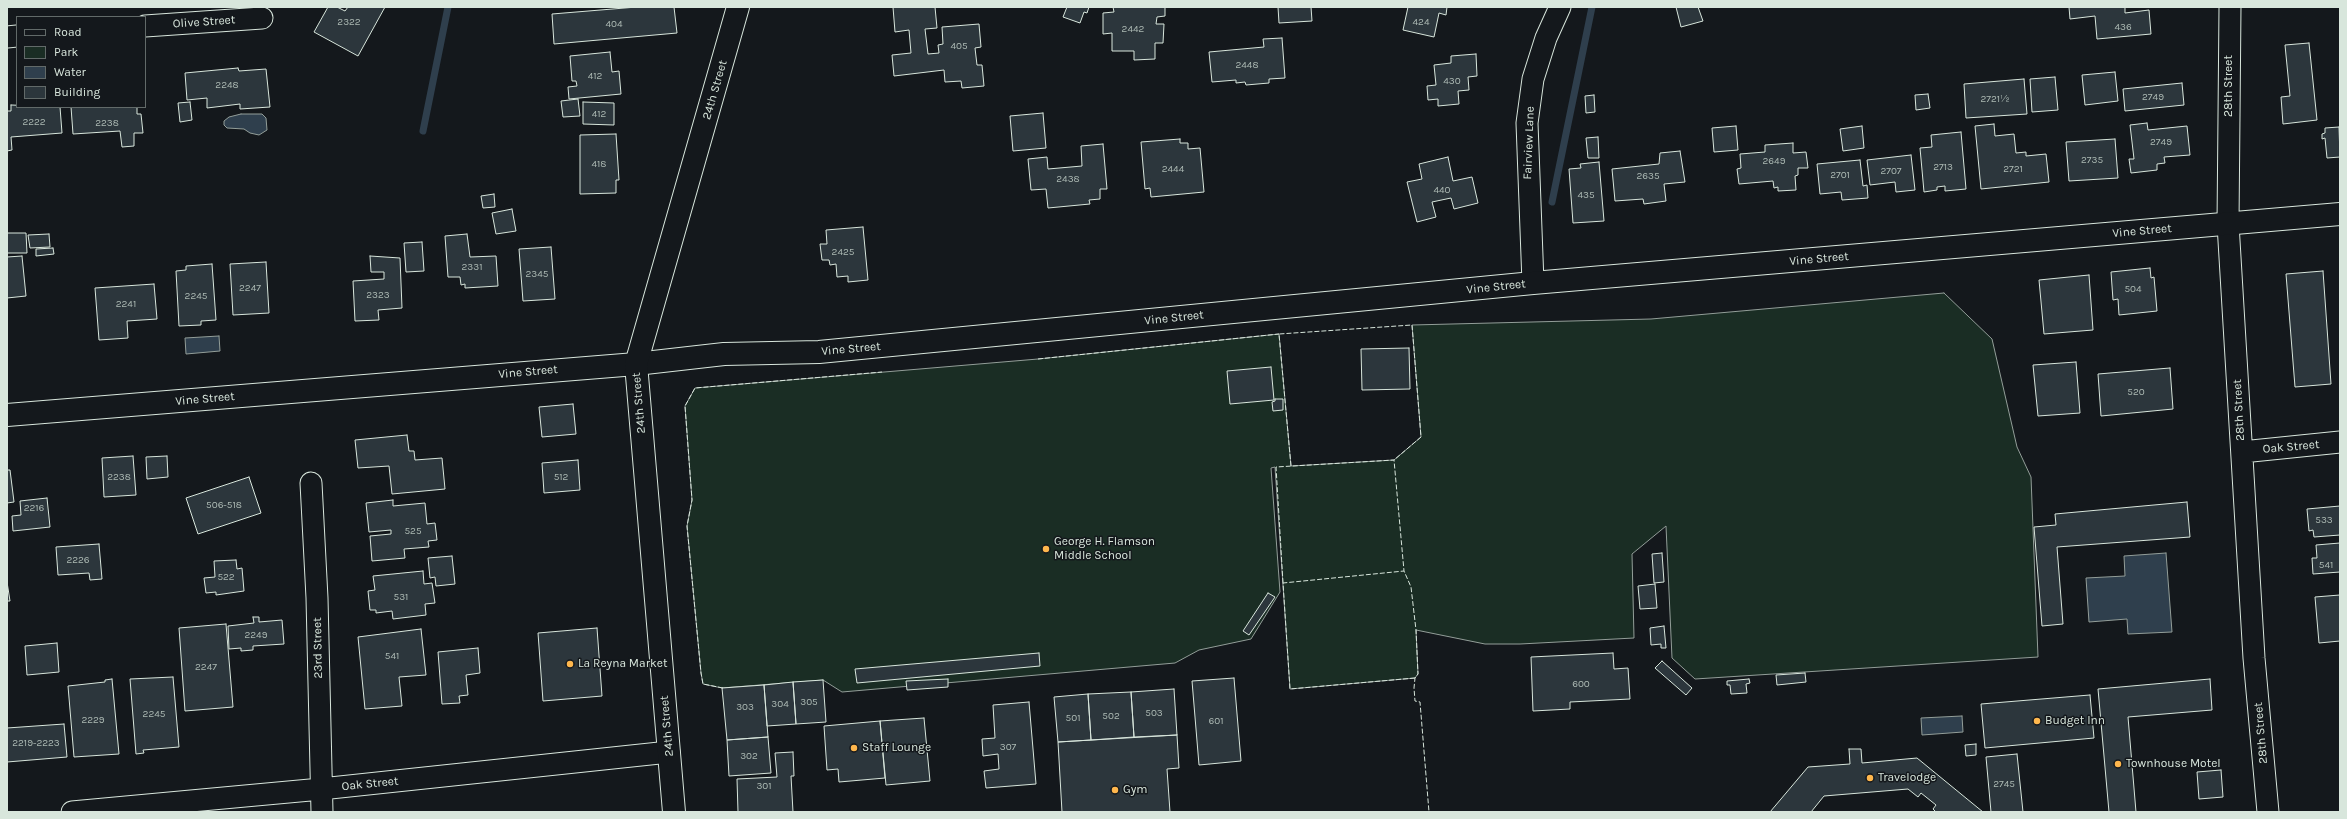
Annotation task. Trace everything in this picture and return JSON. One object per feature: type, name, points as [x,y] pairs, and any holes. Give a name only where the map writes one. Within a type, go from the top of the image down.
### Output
[{"type":"street","name":"24th Street","points":[[674,812],[636,364],[738,7]]},
{"type":"street","name":"Fairview Lane","points":[[1533,283],[1527,169],[1527,123],[1533,79],[1546,38],[1560,7]]},
{"type":"street","name":"28th Street","points":[[2230,7],[2228,224],[2254,658],[2268,812]]},
{"type":"street","name":"Olive Street","points":[[146,26],[262,18]]},
{"type":"street","name":"Vine Street","points":[[7,415],[636,364],[724,354],[827,352],[1533,283],[2340,214]]},
{"type":"street","name":"Oak Street","points":[[2242,452],[2340,442]]},
{"type":"street","name":"23rd Street","points":[[311,483],[318,598],[322,812]]},
{"type":"street","name":"Oak Street","points":[[72,812],[321,789],[669,752]]},
{"type":"green space","points":[[1944,293],[1992,339],[2017,447],[2031,477],[2038,657],[1695,679],[1672,658],[1666,526],[1632,554],[1634,638],[1520,644],[1485,644],[1416,630],[1418,674],[1415,678],[1290,689],[1275,467],[1271,468],[1280,592],[1251,639],[1199,650],[1175,663],[842,692],[823,680],[722,688],[703,684],[687,526],[692,500],[685,406],[695,388],[1038,359],[1279,334],[1291,466],[1394,460],[1421,437],[1412,325],[1651,319]]},
{"type":"water","points":[[241,114],[262,114],[266,118],[267,130],[259,135],[250,133],[244,129],[227,128],[224,125],[224,121],[229,117]]},
{"type":"water","points":[[219,336],[220,351],[186,354],[185,338]]},
{"type":"water","points":[[2166,553],[2172,632],[2128,634],[2127,619],[2089,622],[2086,578],[2125,576],[2124,556]]},
{"type":"water","points":[[1962,716],[1963,732],[1922,735],[1921,718]]},
{"type":"building","points":[[328,7],[337,7],[345,11],[348,7],[385,7],[358,56],[314,32]]},
{"type":"building","points":[[637,7],[674,7],[677,33],[554,44],[552,14]]},
{"type":"building","points":[[893,7],[935,7],[937,28],[925,29],[928,54],[939,53],[938,45],[943,44],[942,27],[979,24],[981,47],[975,48],[977,65],[982,65],[984,86],[962,88],[961,81],[945,82],[944,70],[894,76],[892,55],[911,53],[909,30],[895,32]]},
{"type":"building","points":[[1067,7],[1089,7],[1087,13],[1084,12],[1080,23],[1063,17]]},
{"type":"building","points":[[1113,7],[1165,7],[1165,16],[1157,17],[1156,24],[1164,24],[1163,43],[1155,43],[1155,59],[1134,60],[1134,51],[1112,51],[1112,33],[1103,34],[1103,13],[1114,12]]},
{"type":"building","points":[[1278,7],[1311,7],[1312,21],[1279,23]]},
{"type":"building","points":[[1408,7],[1447,7],[1446,15],[1439,13],[1434,37],[1403,30]]},
{"type":"building","points":[[1676,7],[1698,7],[1703,21],[1681,27]]},
{"type":"building","points":[[2069,7],[2125,7],[2125,13],[2149,10],[2151,34],[2097,39],[2095,16],[2070,19]]},
{"type":"building","points":[[1282,38],[1285,78],[1269,79],[1269,83],[1246,85],[1245,82],[1236,83],[1236,80],[1212,82],[1209,52],[1264,47],[1263,39]]},
{"type":"building","points":[[2309,43],[2317,120],[2283,124],[2281,97],[2290,96],[2285,45]]},
{"type":"building","points":[[610,52],[612,72],[619,71],[621,94],[569,99],[568,87],[577,86],[576,81],[572,81],[570,56]]},
{"type":"building","points":[[1476,54],[1477,76],[1468,77],[1469,90],[1458,91],[1459,104],[1438,106],[1438,99],[1428,100],[1427,86],[1436,85],[1434,65],[1451,63],[1451,56]]},
{"type":"building","points":[[238,68],[239,71],[266,69],[270,107],[240,109],[240,104],[207,108],[207,98],[187,100],[185,73]]},
{"type":"building","points":[[2115,72],[2118,101],[2085,105],[2082,75]]},
{"type":"building","points":[[2055,77],[2058,110],[2032,112],[2030,79]]},
{"type":"building","points":[[2024,79],[2027,114],[1966,118],[1964,84]]},
{"type":"building","points":[[2182,83],[2184,105],[2125,111],[2123,89]]},
{"type":"building","points":[[1928,94],[1930,108],[1916,110],[1915,95]]},
{"type":"building","points":[[1594,95],[1595,112],[1586,113],[1585,96]]},
{"type":"building","points":[[578,99],[580,116],[563,117],[561,101]]},
{"type":"building","points":[[190,102],[192,120],[180,122],[178,103]]},
{"type":"building","points":[[583,102],[614,103],[614,125],[583,124]]},
{"type":"building","points":[[11,105],[16,105],[16,108],[60,108],[62,133],[11,137],[12,150],[7,151],[7,111],[11,111]]},
{"type":"building","points":[[71,108],[137,108],[137,114],[141,114],[143,133],[134,133],[134,146],[122,147],[120,131],[73,134]]},
{"type":"building","points":[[1043,113],[1046,148],[1013,151],[1010,116]]},
{"type":"building","points":[[2147,123],[2148,130],[2187,126],[2190,155],[2164,157],[2165,163],[2157,164],[2157,170],[2131,173],[2129,159],[2134,159],[2130,125]]},
{"type":"building","points":[[1994,124],[1995,136],[2014,134],[2016,153],[2026,152],[2026,156],[2046,154],[2049,182],[1981,189],[1975,126]]},
{"type":"building","points":[[1736,126],[1738,150],[1714,152],[1712,128]]},
{"type":"building","points":[[1862,126],[1864,148],[1843,151],[1840,129]]},
{"type":"building","points":[[2339,127],[2340,157],[2327,158],[2325,138],[2322,139],[2322,134],[2325,133],[2325,128]]},
{"type":"building","points":[[1961,132],[1966,189],[1945,191],[1945,186],[1937,187],[1937,190],[1924,192],[1920,148],[1932,147],[1931,135]]},
{"type":"building","points":[[616,134],[619,180],[616,180],[616,193],[580,194],[580,135]]},
{"type":"building","points":[[1598,137],[1599,158],[1588,158],[1586,138]]},
{"type":"building","points":[[1180,139],[1180,143],[1188,143],[1188,149],[1200,148],[1204,192],[1151,197],[1150,188],[1145,189],[1141,142]]},
{"type":"building","points":[[2115,139],[2118,178],[2069,181],[2066,142]]},
{"type":"building","points":[[1793,143],[1793,153],[1806,152],[1808,168],[1798,168],[1798,175],[1795,176],[1796,190],[1778,191],[1778,187],[1774,188],[1773,181],[1739,184],[1737,169],[1741,168],[1740,154],[1765,152],[1765,145]]},
{"type":"building","points":[[1103,144],[1107,189],[1100,189],[1100,199],[1089,200],[1090,204],[1048,208],[1046,189],[1031,190],[1028,159],[1047,157],[1048,169],[1082,166],[1081,146]]},
{"type":"building","points":[[1680,151],[1685,182],[1664,184],[1666,201],[1644,204],[1643,199],[1615,201],[1612,169],[1659,164],[1660,153]]},
{"type":"building","points":[[1911,155],[1915,190],[1896,192],[1895,182],[1870,185],[1867,160]]},
{"type":"building","points":[[1448,157],[1453,181],[1472,177],[1478,203],[1454,209],[1451,198],[1432,202],[1436,217],[1417,222],[1407,182],[1422,179],[1419,164]]},
{"type":"building","points":[[1860,160],[1863,186],[1867,185],[1868,198],[1842,200],[1841,192],[1820,194],[1817,164]]},
{"type":"building","points":[[1599,162],[1604,221],[1573,223],[1569,169],[1581,168],[1580,164]]},
{"type":"building","points":[[494,194],[495,207],[483,208],[481,196]]},
{"type":"building","points":[[512,209],[516,231],[496,234],[492,213]]},
{"type":"building","points":[[863,227],[868,280],[848,282],[848,276],[837,277],[836,264],[830,265],[829,260],[822,260],[820,244],[827,244],[826,230]]},
{"type":"building","points":[[7,233],[26,233],[27,253],[7,253]]},
{"type":"building","points":[[49,234],[50,247],[30,248],[28,235]]},
{"type":"building","points":[[467,234],[470,257],[496,256],[498,286],[465,288],[465,284],[461,285],[460,277],[448,277],[445,236]]},
{"type":"building","points":[[422,242],[424,271],[406,272],[404,243]]},
{"type":"building","points":[[551,247],[555,299],[523,301],[519,249]]},
{"type":"building","points":[[53,248],[54,254],[36,256],[36,249]]},
{"type":"building","points":[[22,256],[26,296],[7,298],[7,257]]},
{"type":"building","points":[[370,256],[400,258],[402,308],[378,310],[379,320],[355,321],[353,281],[384,279],[384,272],[371,272]]},
{"type":"building","points":[[266,262],[269,313],[233,315],[230,264]]},
{"type":"building","points":[[212,264],[216,320],[201,321],[201,325],[179,326],[176,271],[186,270],[186,266]]},
{"type":"building","points":[[2150,268],[2151,278],[2154,277],[2157,311],[2119,315],[2118,299],[2113,300],[2111,272]]},
{"type":"building","points":[[2323,271],[2331,384],[2295,387],[2286,274]]},
{"type":"building","points":[[2089,275],[2093,330],[2044,334],[2039,280]]},
{"type":"building","points":[[154,284],[157,319],[127,321],[128,338],[99,340],[95,288]]},
{"type":"building","points":[[1409,348],[1410,389],[1362,390],[1361,349]]},
{"type":"building","points":[[2076,362],[2080,413],[2038,416],[2033,365]]},
{"type":"building","points":[[1271,367],[1274,400],[1230,404],[1227,371]]},
{"type":"building","points":[[2170,368],[2173,409],[2101,416],[2098,374]]},
{"type":"building","points":[[1275,399],[1283,399],[1283,410],[1273,411],[1272,402],[1275,401]]},
{"type":"building","points":[[573,404],[576,434],[542,437],[539,407]]},
{"type":"building","points":[[407,435],[409,451],[414,451],[415,460],[442,458],[445,489],[392,494],[389,466],[358,468],[355,440]]},
{"type":"building","points":[[133,456],[136,495],[104,497],[102,458]]},
{"type":"building","points":[[167,456],[168,477],[147,479],[146,457]]},
{"type":"building","points":[[578,460],[580,490],[544,493],[542,463]]},
{"type":"building","points":[[7,470],[10,470],[14,502],[7,503]]},
{"type":"building","points":[[249,477],[261,513],[198,534],[186,498]]},
{"type":"building","points":[[47,498],[50,527],[13,531],[12,516],[21,515],[20,501]]},
{"type":"building","points":[[393,500],[393,506],[425,503],[427,524],[435,523],[437,540],[428,541],[429,547],[404,549],[405,558],[372,561],[370,536],[391,534],[391,530],[369,532],[366,503]]},
{"type":"building","points":[[2187,502],[2190,537],[2057,547],[2063,624],[2042,626],[2034,527],[2056,525],[2055,514]]},
{"type":"building","points":[[2340,506],[2340,535],[2314,537],[2313,530],[2309,531],[2307,509]]},
{"type":"building","points":[[2340,543],[2340,572],[2313,574],[2312,558],[2317,558],[2316,545]]},
{"type":"building","points":[[99,544],[102,579],[90,580],[89,573],[58,575],[56,547]]},
{"type":"building","points":[[1662,553],[1664,582],[1654,583],[1652,554]]},
{"type":"building","points":[[452,556],[455,584],[436,586],[435,577],[430,578],[428,558]]},
{"type":"building","points":[[236,560],[237,569],[242,568],[244,591],[216,595],[216,592],[206,593],[204,578],[215,577],[214,561]]},
{"type":"building","points":[[423,571],[424,584],[432,583],[435,603],[425,604],[426,615],[393,619],[392,611],[376,613],[376,610],[370,610],[368,591],[375,590],[373,576]]},
{"type":"building","points":[[7,582],[10,601],[7,601]]},
{"type":"building","points":[[1655,584],[1657,608],[1640,609],[1638,586]]},
{"type":"building","points":[[1268,593],[1275,597],[1249,635],[1243,631]]},
{"type":"building","points":[[2340,595],[2340,641],[2319,643],[2315,597]]},
{"type":"building","points":[[253,617],[259,617],[259,622],[282,620],[284,644],[253,646],[253,650],[241,651],[241,648],[229,649],[228,626],[254,623]]},
{"type":"building","points":[[226,624],[233,707],[185,711],[179,628]]},
{"type":"building","points":[[1664,626],[1666,648],[1661,648],[1661,644],[1651,645],[1650,628]]},
{"type":"building","name":"La Reyna Market","points":[[597,628],[602,696],[543,701],[538,633]]},
{"type":"building","points":[[421,629],[426,675],[399,677],[402,706],[365,709],[358,637]]},
{"type":"building","points":[[57,643],[59,672],[27,675],[25,646]]},
{"type":"building","points":[[478,648],[480,673],[466,675],[468,695],[459,696],[460,703],[442,704],[438,652]]},
{"type":"building","points":[[1039,653],[1040,666],[857,683],[855,669]]},
{"type":"building","points":[[1613,653],[1614,669],[1628,668],[1630,699],[1570,702],[1570,709],[1533,711],[1531,657]]},
{"type":"building","points":[[1662,661],[1692,688],[1686,695],[1655,668]]},
{"type":"building","points":[[1805,673],[1806,682],[1777,685],[1776,675]]},
{"type":"building","points":[[173,677],[179,747],[143,750],[144,753],[136,754],[130,679]]},
{"type":"building","points":[[1234,678],[1241,761],[1199,765],[1192,681]]},
{"type":"building","points":[[112,679],[119,754],[74,757],[68,686],[105,682],[105,680]]},
{"type":"building","points":[[948,679],[948,687],[907,690],[906,681]]},
{"type":"building","points":[[1749,679],[1750,683],[1746,684],[1747,693],[1731,694],[1730,685],[1727,685],[1727,681]]},
{"type":"building","name":"Townhouse Motel","points":[[2210,679],[2212,710],[2128,717],[2136,812],[2109,812],[2098,689]]},
{"type":"building","points":[[823,680],[826,722],[796,724],[793,682]]},
{"type":"building","points":[[793,682],[796,724],[767,726],[764,685]]},
{"type":"building","points":[[764,685],[768,737],[727,740],[722,688]]},
{"type":"building","points":[[1174,689],[1177,735],[1134,737],[1131,692]]},
{"type":"building","points":[[1131,692],[1134,737],[1091,740],[1088,694]]},
{"type":"building","points":[[1088,694],[1091,740],[1058,742],[1054,697]]},
{"type":"building","name":"Budget Inn","points":[[2090,695],[2094,738],[1985,748],[1981,704]]},
{"type":"building","points":[[1029,702],[1036,784],[986,788],[984,771],[999,769],[998,754],[983,756],[982,739],[995,738],[993,705]]},
{"type":"building","points":[[924,718],[930,781],[886,785],[880,721]]},
{"type":"building","name":"Staff Lounge","points":[[880,721],[885,778],[839,782],[838,769],[827,770],[824,726]]},
{"type":"building","points":[[64,724],[67,757],[7,762],[7,728]]},
{"type":"building","name":"Gym","points":[[1177,735],[1179,768],[1167,769],[1170,812],[1062,812],[1058,742]]},
{"type":"building","points":[[768,737],[771,773],[729,776],[727,740]]},
{"type":"building","points":[[1976,744],[1976,755],[1966,756],[1965,745]]},
{"type":"building","name":"Travelodge","points":[[1849,749],[1861,749],[1862,763],[1917,758],[1983,812],[1936,812],[1933,809],[1936,805],[1921,793],[1918,797],[1908,789],[1824,796],[1811,812],[1770,812],[1808,767],[1850,764]]},
{"type":"building","points":[[793,752],[794,776],[791,776],[793,812],[738,812],[737,779],[777,777],[775,753]]},
{"type":"building","points":[[2017,754],[2023,812],[1991,812],[1986,757]]},
{"type":"building","points":[[2221,770],[2223,797],[2199,799],[2197,772]]},
{"type":"waterway","points":[[423,131],[448,7]]},
{"type":"waterway","points":[[1552,202],[1592,7]]},
{"type":"fence","points":[[1291,466],[1279,334],[1412,325],[1421,437],[1394,460]]},
{"type":"fence","points":[[1038,359],[1279,334]]},
{"type":"fence","points":[[723,688],[703,684],[701,673],[687,526],[692,500],[685,406],[695,388],[882,372]]},
{"type":"fence","points":[[1283,583],[1276,467],[1394,460],[1404,571]]},
{"type":"fence","points":[[1415,678],[1290,689],[1283,583],[1404,571],[1411,587],[1416,630],[1418,674],[1415,678],[1414,688],[1415,701],[1420,702],[1429,812]]},
{"type":"place","name":"George H. Flamson Middle School","points":[[1046,549]]},
{"type":"place","name":"La Reyna Market","points":[[570,664]]},
{"type":"place","name":"Budget Inn","points":[[2037,721]]},
{"type":"place","name":"Staff Lounge","points":[[854,748]]},
{"type":"place","name":"Townhouse Motel","points":[[2118,764]]},
{"type":"place","name":"Travelodge","points":[[1870,778]]},
{"type":"place","name":"Gym","points":[[1115,790]]}]
